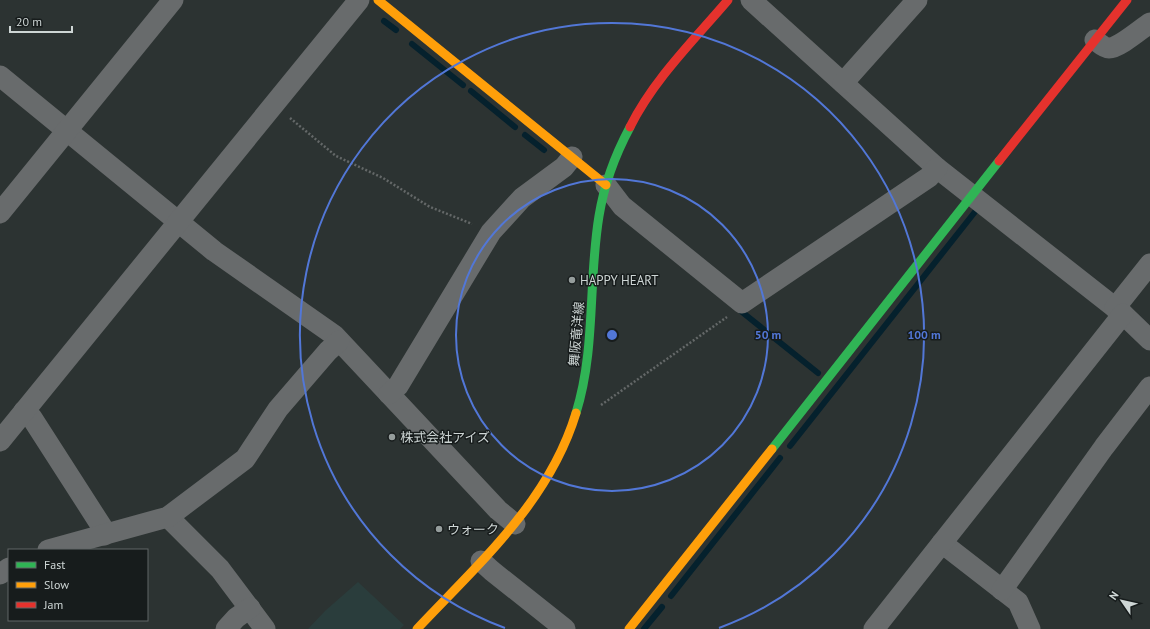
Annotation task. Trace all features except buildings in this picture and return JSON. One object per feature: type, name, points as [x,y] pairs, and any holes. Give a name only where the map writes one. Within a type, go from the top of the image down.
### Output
[{"type":"street","points":[[0,213],[173,0]]},
{"type":"street","points":[[0,441],[359,0]]},
{"type":"street","points":[[378,0],[606,185],[622,206],[742,303],[929,177],[937,168]]},
{"type":"street","name":"舞阪竜洋線","points":[[417,629],[482,561],[530,506],[549,477],[564,447],[585,381],[599,216],[606,185],[631,124],[648,96],[728,0]]},
{"type":"street","points":[[751,0],[937,168],[1119,311],[1150,340]]},
{"type":"street","points":[[842,83],[917,0]]},
{"type":"street","points":[[629,629],[1127,0]]},
{"type":"street","points":[[1095,40],[1109,48],[1117,46],[1150,23]]},
{"type":"street","points":[[0,76],[214,251],[334,335],[498,510],[515,524]]},
{"type":"street","points":[[389,394],[398,386],[490,232],[522,198],[564,167],[572,157]]},
{"type":"street","points":[[874,629],[942,543],[1119,311],[1150,264]]},
{"type":"street","points":[[52,549],[168,517],[245,459],[278,409],[328,351],[339,341]]},
{"type":"street","points":[[1002,590],[1104,447],[1150,387]]},
{"type":"street","points":[[24,412],[32,418],[102,527],[104,535]]},
{"type":"street","points":[[168,517],[220,569],[265,629]]},
{"type":"street","points":[[942,543],[1018,602],[1030,629]]},
{"type":"street","points":[[482,561],[492,571],[565,629]]},
{"type":"street","points":[[226,629],[236,618],[250,608]]},
{"type":"path","points":[[273,105],[336,156],[383,178],[430,207],[490,232]]},
{"type":"path","points":[[578,406],[594,410],[737,310],[742,303]]},
{"type":"shaded area","points":[[358,582],[404,625],[400,629],[308,629],[325,611]]},
{"type":"waterway","points":[[384,21],[396,30]]},
{"type":"waterway","points":[[412,44],[463,85]]},
{"type":"waterway","points":[[471,91],[515,127]]},
{"type":"waterway","points":[[525,135],[544,150]]},
{"type":"waterway","points":[[790,446],[978,208]]},
{"type":"waterway","points":[[742,312],[818,373]]},
{"type":"waterway","points":[[671,596],[780,458]]},
{"type":"waterway","points":[[644,629],[662,607]]},
{"type":"traffic: fast","points":[[576,413],[582,389],[589,340],[596,241],[601,204],[611,170],[630,127]]},
{"type":"traffic: fast","points":[[772,449],[999,161]]},
{"type":"traffic: slow","points":[[378,0],[606,185]]},
{"type":"traffic: slow","points":[[417,629],[510,530],[530,503],[548,475],[564,445],[576,413]]},
{"type":"traffic: slow","points":[[629,629],[772,449]]},
{"type":"traffic: jam","points":[[630,127],[640,109],[675,60],[728,0]]},
{"type":"traffic: jam","points":[[999,161],[1127,0]]},
{"type":"place","name":"HAPPY HEART","points":[[572,280]]},
{"type":"place","name":"株式会社アイズ","points":[[392,437]]},
{"type":"place","name":"ウォーク","points":[[439,529]]}]
